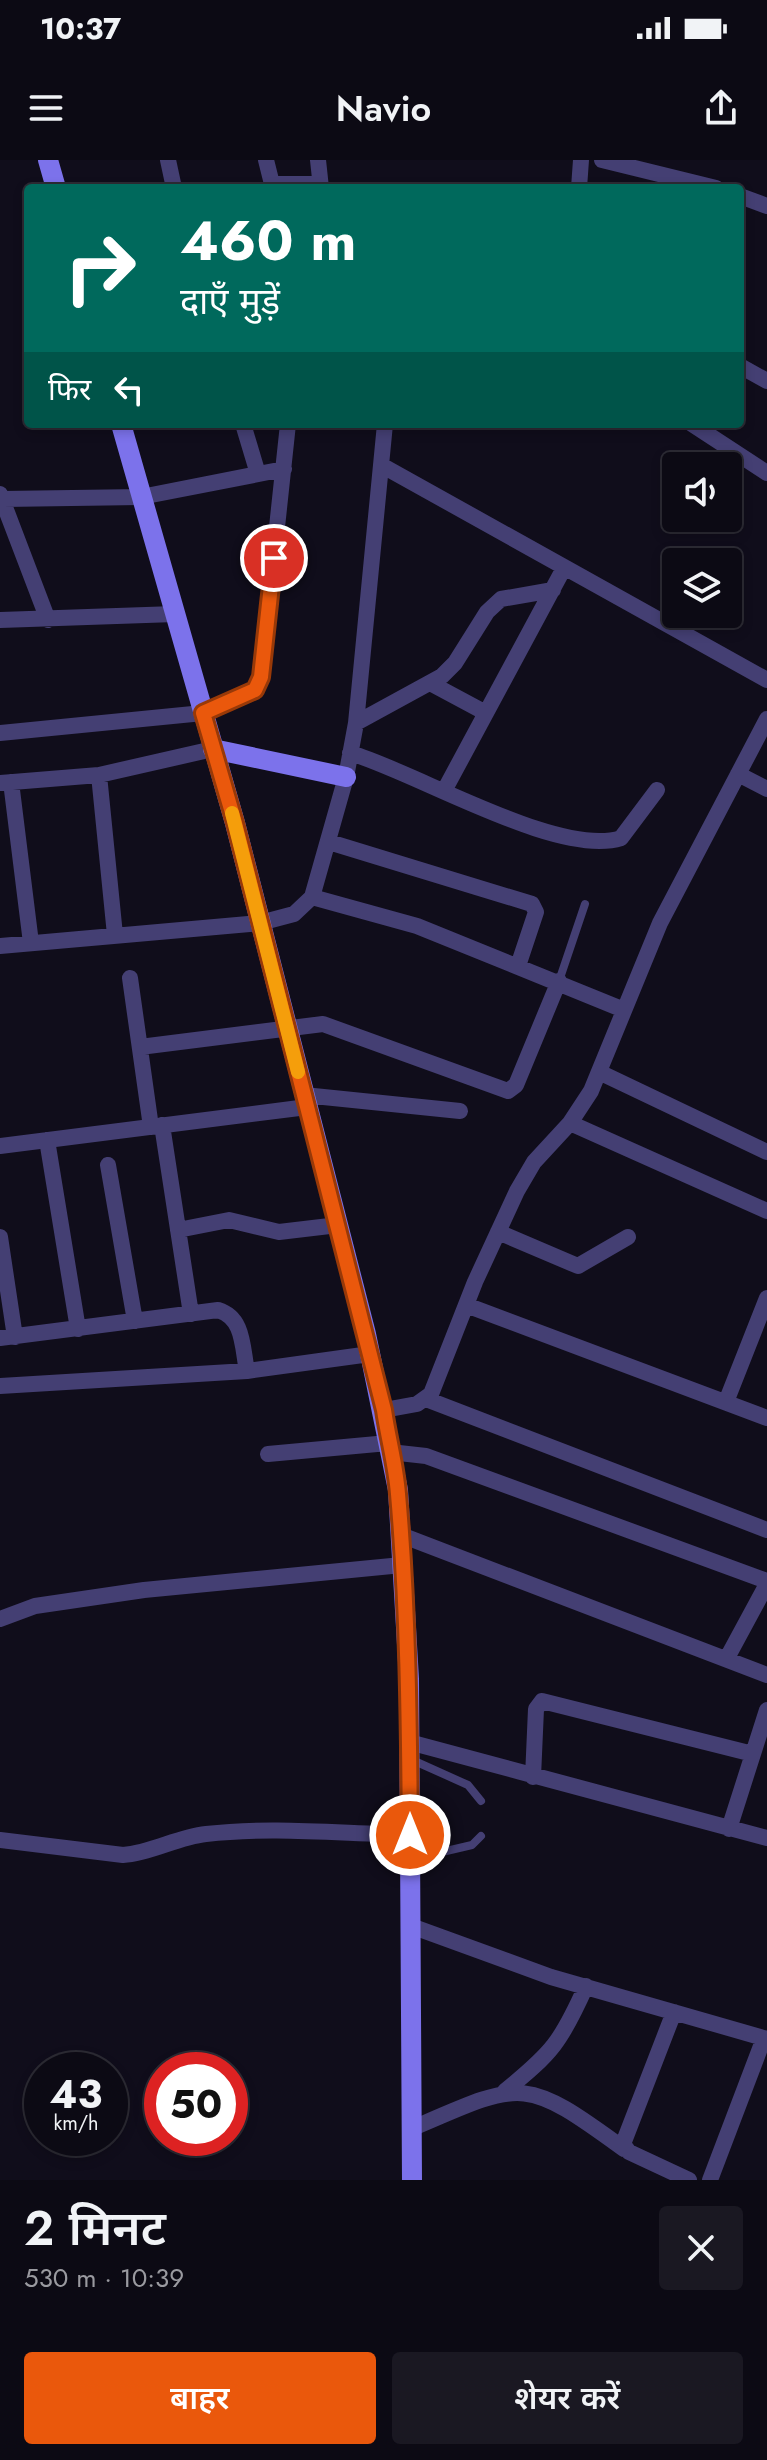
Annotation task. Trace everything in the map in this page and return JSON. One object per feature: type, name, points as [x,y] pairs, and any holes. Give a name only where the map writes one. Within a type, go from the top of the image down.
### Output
[{"type":"main road","points":[[48,160],[55,184]]},
{"type":"main road","points":[[122,428],[260,923],[384,1410],[398,1490],[409,1750],[412,2180]]},
{"type":"main road","points":[[213,749],[343,787]]},
{"type":"street","points":[[168,160],[173,184]]},
{"type":"street","points":[[266,160],[272,184]]},
{"type":"street","points":[[318,160],[320,184]]},
{"type":"street","points":[[579,184],[581,160]]},
{"type":"street","points":[[602,160],[660,180],[688,184]]},
{"type":"street","points":[[744,197],[767,206]]},
{"type":"street","points":[[744,368],[767,381]]},
{"type":"street","points":[[244,428],[258,474]]},
{"type":"street","points":[[0,733],[203,713],[255,690],[261,677],[288,428]]},
{"type":"street","points":[[0,946],[260,923],[294,914],[312,897],[343,787],[356,723],[385,428]]},
{"type":"street","points":[[698,428],[767,473]]},
{"type":"street","points":[[381,465],[767,680]]},
{"type":"street","points":[[48,620],[1,496],[141,497],[284,469]]},
{"type":"street","points":[[444,791],[564,568]]},
{"type":"street","points":[[356,723],[430,683],[455,663],[493,604],[515,595],[553,590]]},
{"type":"street","points":[[0,620],[175,614]]},
{"type":"street","points":[[430,683],[486,713]]},
{"type":"street","points":[[426,1399],[498,1232],[534,1162],[570,1123],[599,1072],[660,923],[767,719]]},
{"type":"street","points":[[31,943],[6,782],[99,775],[213,749]]},
{"type":"street","points":[[350,753],[385,763],[526,825],[575,837],[613,841],[626,834],[657,790]]},
{"type":"street","points":[[738,774],[767,789]]},
{"type":"street","points":[[99,775],[115,935]]},
{"type":"street","points":[[329,842],[532,904],[536,912],[518,966]]},
{"type":"street","points":[[312,897],[417,926],[559,981],[624,1010]]},
{"type":"street","points":[[130,978],[140,1047],[178,1230],[191,1314]]},
{"type":"street","points":[[140,1047],[323,1024],[340,1027],[508,1091],[516,1085],[559,981]]},
{"type":"street","points":[[599,1072],[767,1152]]},
{"type":"street","points":[[0,1146],[156,1126],[306,1101],[460,1111]]},
{"type":"street","points":[[570,1123],[767,1211]]},
{"type":"street","points":[[47,1140],[78,1329]]},
{"type":"street","points":[[108,1165],[135,1321]]},
{"type":"street","points":[[178,1230],[229,1220],[279,1232],[338,1225]]},
{"type":"street","points":[[498,1232],[578,1266],[628,1237]]},
{"type":"street","points":[[0,1237],[8,1338],[218,1310],[231,1314],[238,1322],[247,1371]]},
{"type":"street","points":[[726,1402],[767,1298]]},
{"type":"street","points":[[466,1305],[767,1418]]},
{"type":"street","points":[[0,1386],[247,1371],[370,1354]]},
{"type":"street","points":[[384,1410],[426,1399],[767,1530]]},
{"type":"street","points":[[268,1454],[389,1447],[426,1456],[765,1591],[727,1658]]},
{"type":"street","points":[[401,1535],[767,1675]]},
{"type":"street","points":[[0,1619],[35,1606],[144,1590],[402,1565]]},
{"type":"street","points":[[533,1777],[536,1709],[542,1701],[753,1754]]},
{"type":"street","points":[[729,1829],[767,1710]]},
{"type":"street","points":[[409,1750],[533,1777],[767,1838]]},
{"type":"street","points":[[0,1840],[123,1855],[140,1854],[201,1834],[232,1831],[410,1835]]},
{"type":"street","points":[[411,1926],[586,1986],[765,2039],[710,2180]]},
{"type":"street","points":[[411,2129],[505,2091],[546,2058],[564,2031],[586,1986]]},
{"type":"street","points":[[624,2149],[623,2144],[674,2012]]},
{"type":"street","points":[[505,2091],[554,2100],[624,2149],[689,2180]]},
{"type":"lane","points":[[559,981],[585,904]]},
{"type":"lane","points":[[409,1750],[468,1785],[481,1801]]},
{"type":"lane","points":[[410,1859],[472,1845],[481,1836]]},
{"type":"slow traffic","points":[[232,813],[298,1072]]},
{"type":"route","points":[[274,558],[261,677],[255,690],[244,697],[203,713],[235,823],[384,1410],[398,1490],[401,1535],[409,1679],[410,1835]]}]
